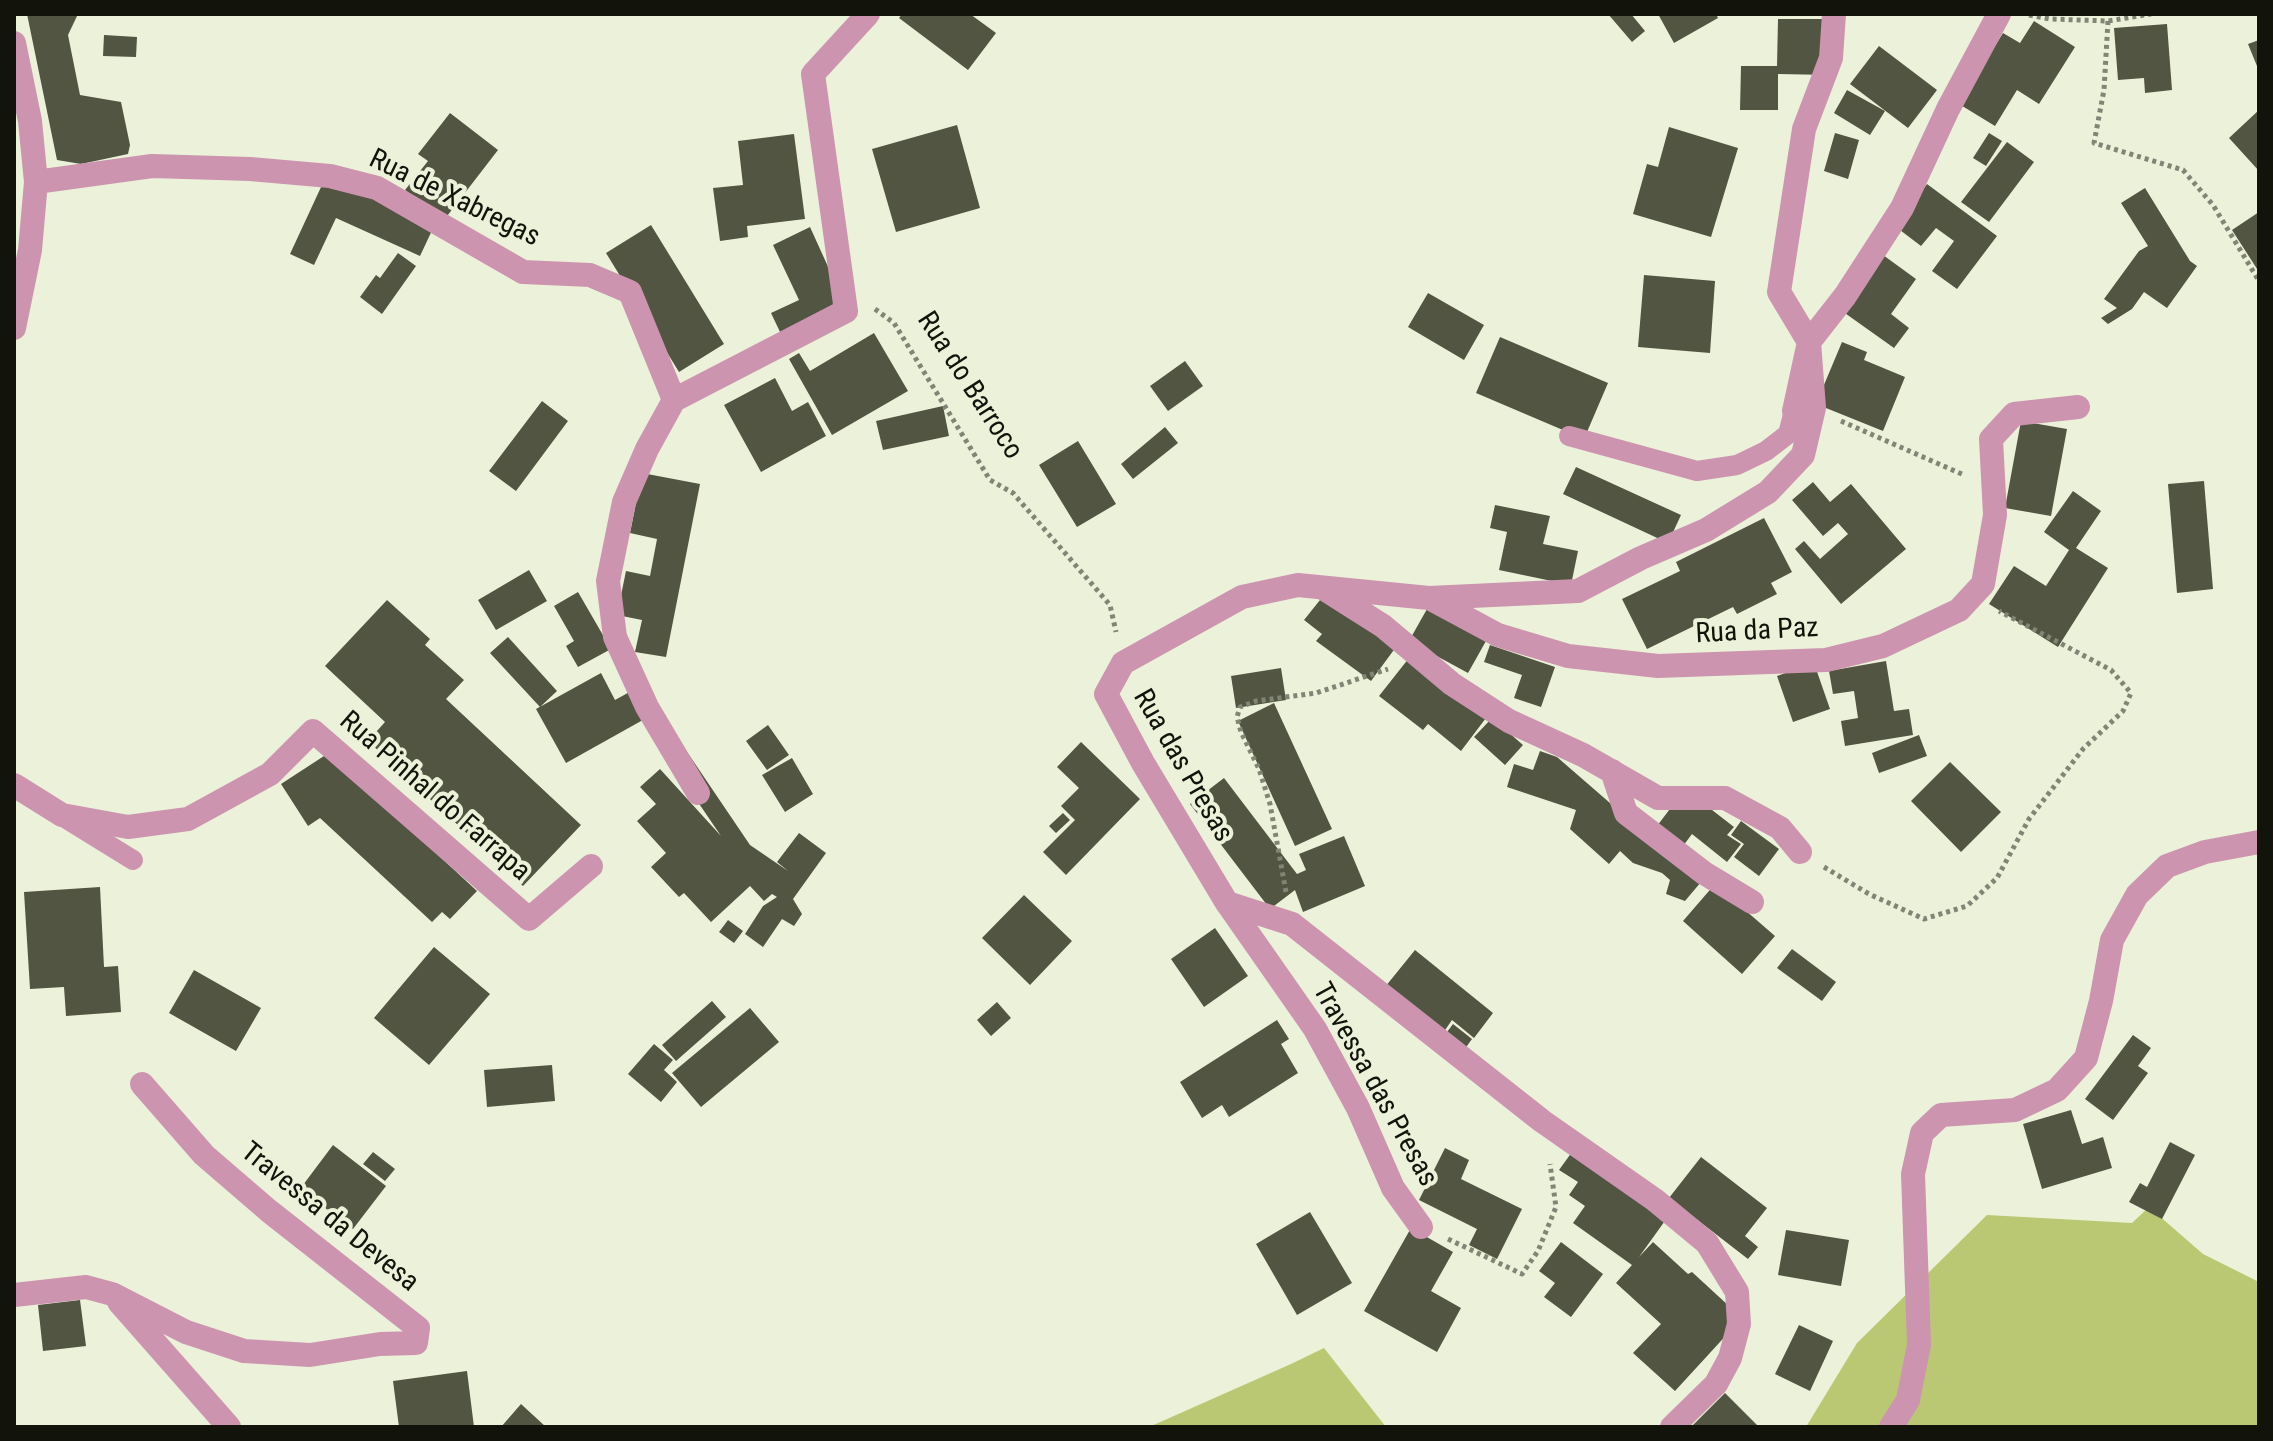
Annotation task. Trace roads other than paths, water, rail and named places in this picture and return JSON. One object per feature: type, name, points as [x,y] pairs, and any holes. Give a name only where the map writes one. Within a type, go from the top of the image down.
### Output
[{"type":"street","points":[[698,793],[647,707],[615,637],[608,581],[624,502],[647,449],[674,400],[846,311],[813,74],[868,14]]},
{"type":"street","name":"Rua das Presas","points":[[1227,903],[1143,763],[1106,694],[1123,663],[1242,597],[1298,585],[1429,598],[1578,591],[1641,558],[1706,530],[1768,492],[1803,455],[1809,342],[1779,292],[1804,129],[1831,58],[1834,14]]},
{"type":"street","points":[[1809,342],[1845,296],[1902,208],[1948,109],[1999,14]]},
{"type":"street","points":[[14,43],[30,121],[36,182],[30,250],[14,328]]},
{"type":"street","name":"Rua de Xabregas","points":[[36,182],[152,166],[250,169],[330,176],[377,188],[523,272],[590,275],[630,292],[674,400]]},
{"type":"street","name":"Rua da Paz","points":[[1429,598],[1498,635],[1568,656],[1658,666],[1826,660],[1883,646],[1959,610],[1983,584],[1995,515],[1991,439],[2014,414],[2078,407]]},
{"type":"street","points":[[1321,586],[1383,626],[1452,684],[1509,721],[1583,755],[1658,798],[1725,798],[1780,828],[1800,852]]},
{"type":"street","name":"Rua Pinhal do Farrapa","points":[[14,785],[62,815],[128,827],[188,819],[270,774],[313,731],[529,919],[591,866]]},
{"type":"street","points":[[1612,771],[1626,813],[1704,873],[1752,902]]},
{"type":"street","points":[[1891,1427],[1908,1400],[1919,1345],[1913,1174],[1922,1133],[1941,1115],[2015,1110],[2057,1090],[2086,1058],[2112,940],[2137,895],[2167,866],[2205,852],[2259,842]]},
{"type":"street","points":[[1227,903],[1292,924],[1542,1121],[1655,1200],[1707,1243],[1737,1292],[1739,1324],[1730,1358],[1716,1384],[1672,1427]]},
{"type":"street","name":"Travessa das Presas","points":[[1227,903],[1315,1029],[1358,1108],[1393,1188],[1421,1227]]},
{"type":"street","name":"Travessa da Devesa","points":[[14,1295],[86,1287],[112,1294],[186,1332],[244,1351],[310,1355],[380,1344],[416,1343],[418,1328],[269,1211],[204,1155],[142,1084]]},
{"type":"street","points":[[112,1294],[229,1427]]},
{"type":"lane","points":[[1569,436],[1697,471],[1737,465],[1766,451],[1788,434],[1804,410]]},
{"type":"lane","points":[[62,815],[133,860]]}]
